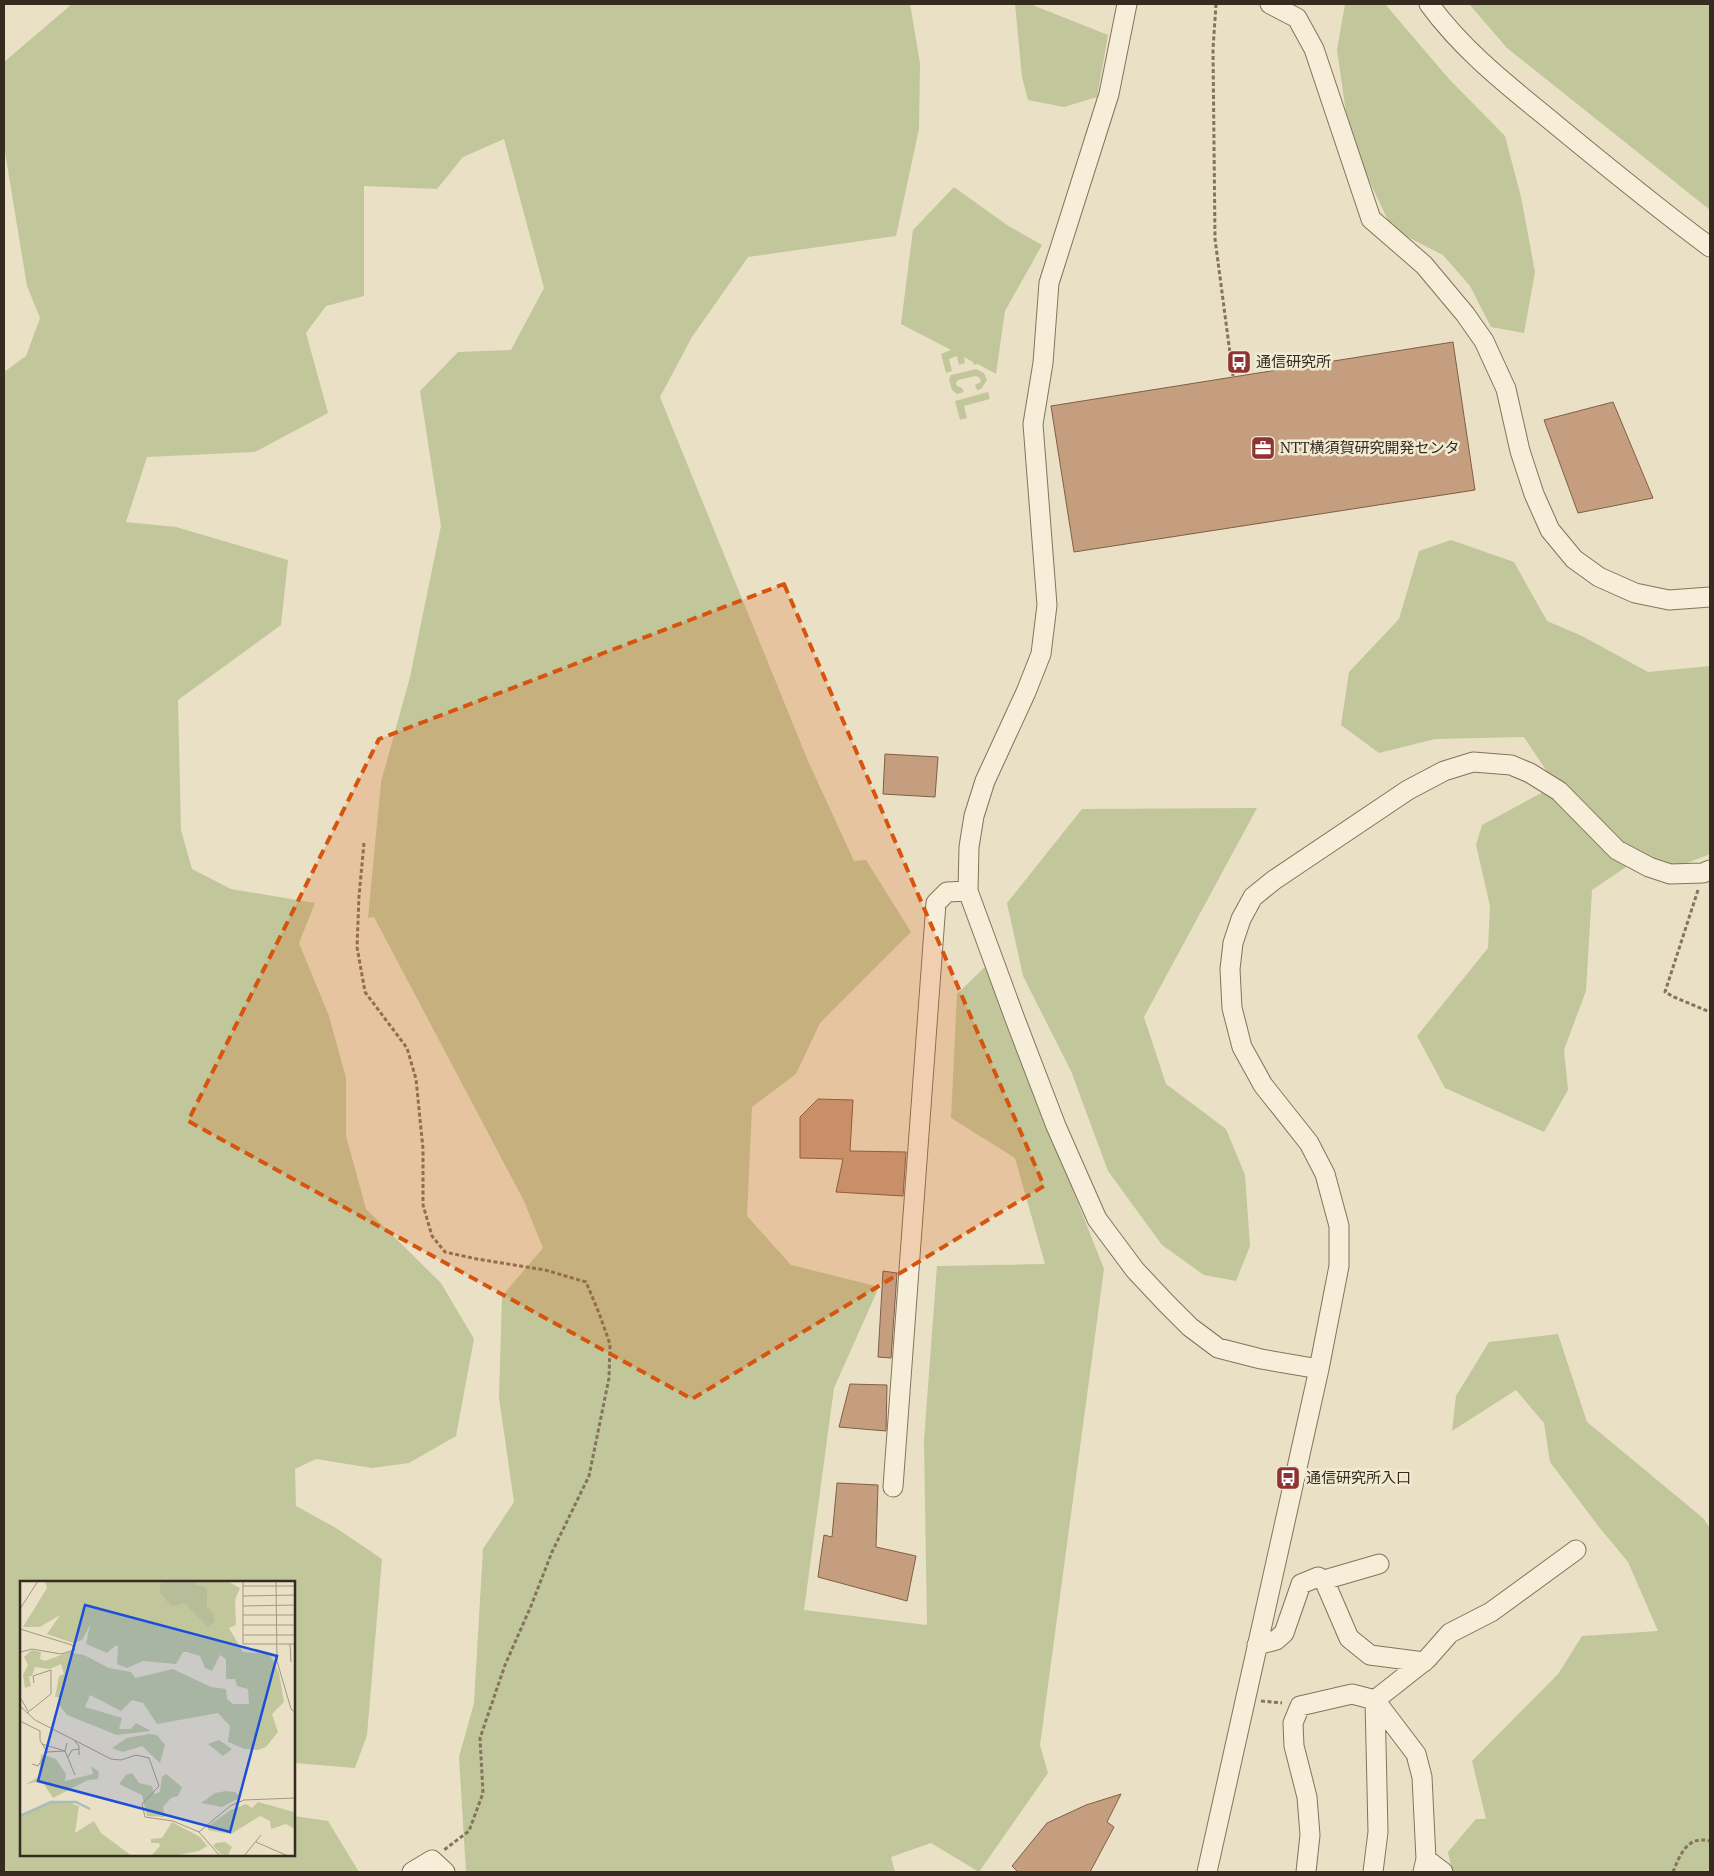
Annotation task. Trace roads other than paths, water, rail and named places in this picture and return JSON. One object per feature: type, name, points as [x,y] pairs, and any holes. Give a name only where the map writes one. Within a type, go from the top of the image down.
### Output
[{"type":"street","points":[[1127,4],[1109,94],[1050,283],[1043,363],[1034,424],[1047,605],[1041,654],[1026,692],[985,781],[977,807],[969,847],[968,891],[1014,1019],[1056,1126],[1097,1219],[1135,1270],[1190,1327],[1218,1348],[1261,1359],[1319,1369]]},
{"type":"street","points":[[1270,4],[1297,18],[1314,49],[1371,219],[1424,265],[1465,314],[1484,341],[1506,389],[1528,477],[1550,530],[1574,558],[1593,573],[1635,593],[1669,600],[1710,597]]},
{"type":"street","points":[[1429,4],[1444,25],[1479,61],[1663,212],[1710,247]]},
{"type":"street","points":[[1207,1872],[1319,1369],[1339,1266],[1339,1226],[1325,1174],[1309,1143],[1263,1085],[1242,1047],[1232,1008],[1230,969],[1233,943],[1241,919],[1254,897],[1274,880],[1408,790],[1444,771],[1473,762],[1511,765],[1530,773],[1560,791],[1617,850],[1649,866],[1670,874],[1707,871]]},
{"type":"street","points":[[893,1487],[936,903],[947,892],[968,891]]},
{"type":"street","points":[[1375,1700],[1424,1662],[1450,1633],[1491,1612],[1576,1550]]},
{"type":"street","points":[[1324,1580],[1379,1564]]},
{"type":"street","points":[[1257,1645],[1276,1640],[1284,1633],[1300,1584],[1318,1577],[1324,1580],[1349,1638],[1370,1655],[1424,1662]]},
{"type":"street","points":[[1306,1872],[1310,1835],[1307,1797],[1294,1746],[1293,1723],[1300,1706],[1352,1694],[1375,1700],[1416,1754],[1422,1777],[1425,1866],[1443,1872]]},
{"type":"street","points":[[1373,1872],[1378,1832],[1375,1700]]},
{"type":"street","points":[[412,1872],[438,1866]]},
{"type":"place","name":"通信研究所","points":[[1239,362]]},
{"type":"place","name":"NTT横須賀研究開発センタ","points":[[1263,448]]},
{"type":"place","name":"通信研究所入口","points":[[1288,1478]]}]
